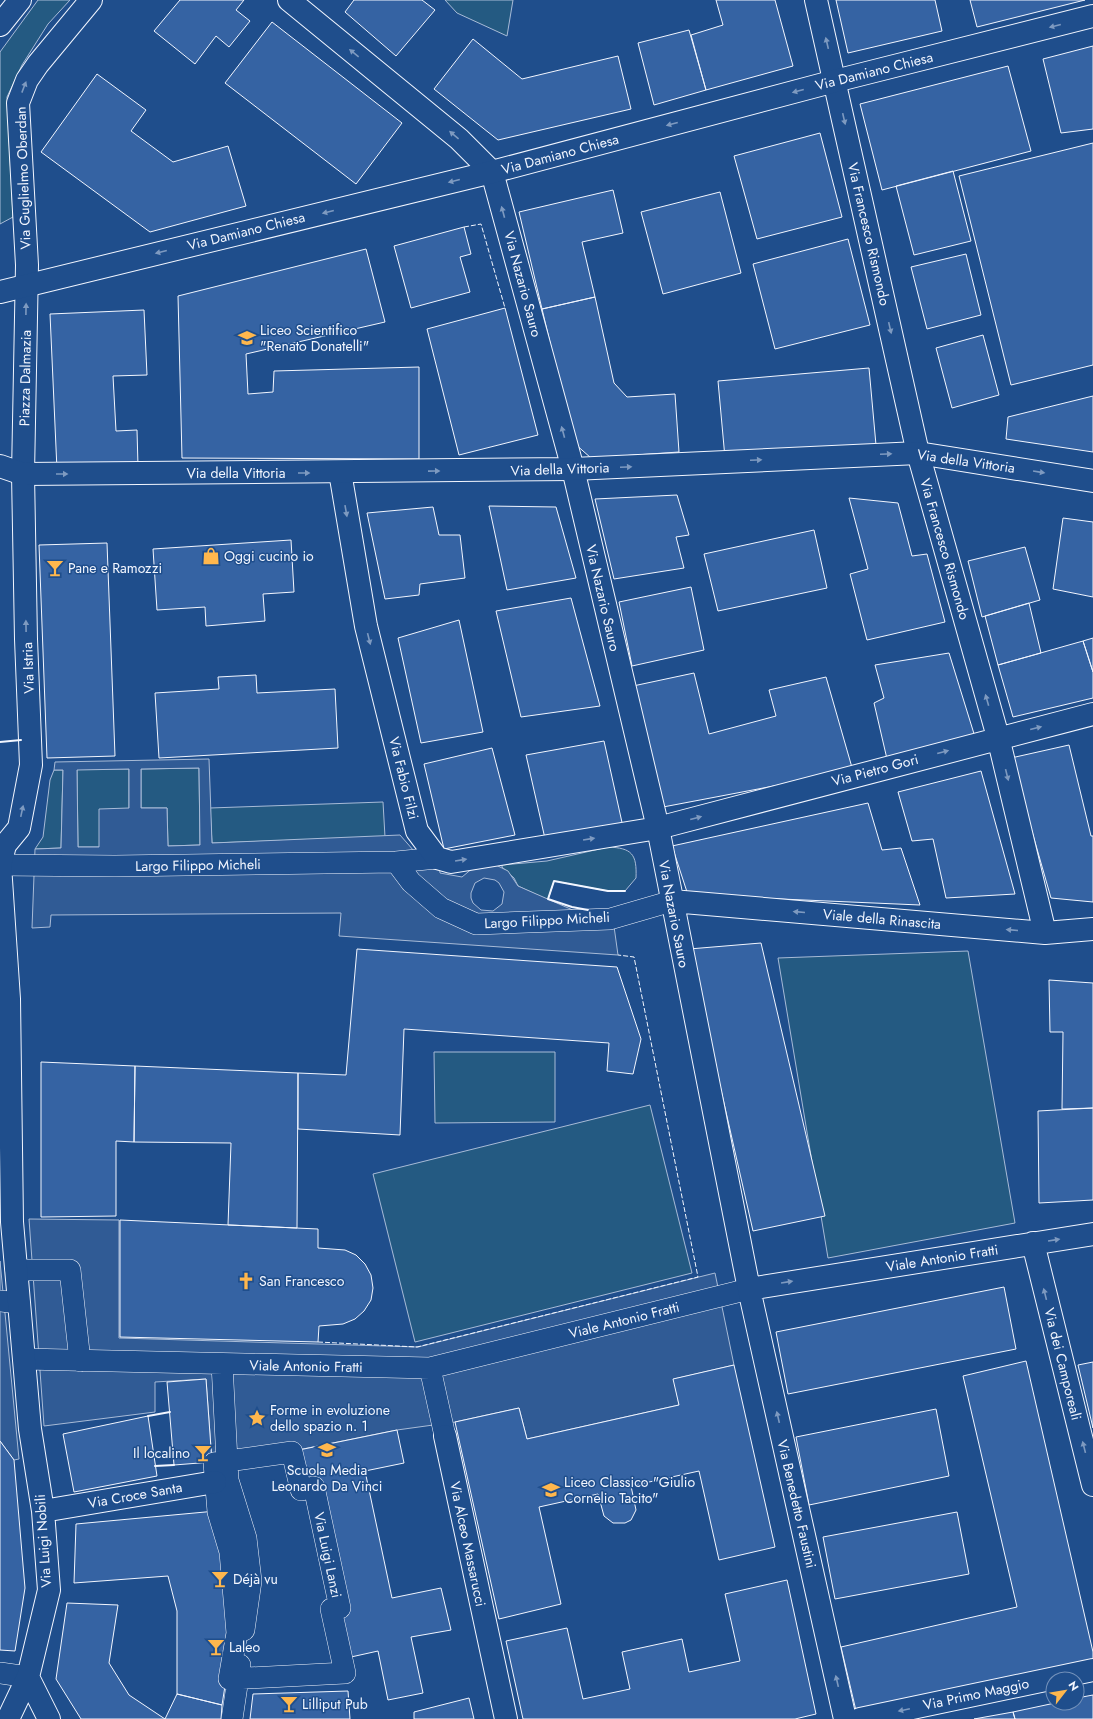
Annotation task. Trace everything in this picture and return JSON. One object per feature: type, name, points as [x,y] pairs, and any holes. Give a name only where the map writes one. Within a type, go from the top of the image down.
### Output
[{"type":"street","points":[[0,25],[20,0]]},
{"type":"street","name":"Via Guglielmo Oberdan","points":[[26,284],[27,265],[18,103],[27,80],[38,64],[91,0]]},
{"type":"street","name":"Via Nazario Sauro","points":[[289,0],[459,139],[492,172],[573,469],[658,828],[749,1289]]},
{"type":"street","name":"Via Francesco Rismondo","points":[[816,0],[918,452],[998,737],[1045,933]]},
{"type":"street","name":"Via Damiano Chiesa","points":[[26,284],[492,172],[835,81],[1093,16]]},
{"type":"street","points":[[0,292],[26,284]]},
{"type":"street","name":"Piazza Dalmazia","points":[[23,474],[26,284]]},
{"type":"street","name":"Via della Vittoria","points":[[23,474],[573,469],[918,452],[1093,481]]},
{"type":"street","points":[[0,466],[23,474]]},
{"type":"street","name":"Via Fabio Filzi","points":[[340,472],[366,626],[417,831],[437,858]]},
{"type":"street","name":"Via Istria","points":[[2,849],[19,828],[31,765],[26,639],[23,474]]},
{"type":"street","name":"Via Pietro Gori","points":[[658,828],[998,737],[1093,714]]},
{"type":"street","points":[[437,858],[451,862],[658,828]]},
{"type":"street","name":"Largo Filippo Micheli","points":[[2,849],[115,866],[396,862],[437,858]]},
{"type":"street","name":"Via Luigi Nobili","points":[[2,849],[4,999],[12,1222],[16,1270],[10,1302],[24,1360],[30,1429],[43,1511],[48,1590],[28,1676],[8,1719]]},
{"type":"street","name":"Largo Filippo Micheli","points":[[396,862],[411,882],[441,908],[476,924],[610,919],[672,901]]},
{"type":"street","name":"Viale della Rinascita","points":[[672,901],[1045,933],[1093,929]]},
{"type":"street","name":"Viale Antonio Fratti","points":[[24,1360],[430,1368],[749,1289],[1093,1234]]},
{"type":"street","name":"Via dei Camporeali","points":[[1033,1243],[1093,1485]]},
{"type":"street","points":[[16,1270],[70,1270],[80,1361]]},
{"type":"street","name":"Via Benedetto Faustini","points":[[749,1289],[845,1719]]},
{"type":"street","points":[[222,1364],[223,1474],[218,1512],[230,1552],[237,1633],[229,1680],[238,1679],[232,1719]]},
{"type":"street","name":"Via Alceo Massarucci","points":[[430,1368],[506,1719]]},
{"type":"street","name":"Via Luigi Lanzi","points":[[223,1474],[292,1452],[301,1490],[314,1487],[340,1608],[331,1609],[344,1673],[238,1679]]},
{"type":"street","name":"Via Croce Santa","points":[[43,1511],[223,1474]]},
{"type":"street","name":"Via Primo Maggio","points":[[860,1719],[1093,1670]]},
{"type":"street","points":[[0,1673],[28,1676],[50,1719]]},
{"type":"shaded area","points":[[38,0],[70,0],[48,24],[22,65],[7,97],[13,217],[0,224],[0,52]]},
{"type":"shaded area","points":[[445,0],[513,0],[507,36],[457,13]]},
{"type":"shaded area","points":[[209,759],[212,843],[400,835],[414,851],[439,865],[440,873],[462,877],[474,867],[494,864],[508,871],[518,886],[575,911],[612,912],[618,955],[339,936],[341,913],[51,915],[50,927],[32,928],[35,849],[61,848],[63,770],[54,770],[55,762]],"holes":[[[199,768],[200,845],[168,846],[167,808],[141,808],[141,769]],[[129,769],[129,808],[99,809],[99,847],[78,847],[77,770]],[[484,878],[495,880],[499,883],[504,892],[502,904],[493,911],[481,910],[473,903],[471,898],[471,893],[475,883]]]},
{"type":"shaded area","points":[[199,768],[200,845],[168,846],[167,808],[141,808],[141,769]]},
{"type":"shaded area","points":[[77,769],[129,769],[129,808],[99,847],[78,847]]},
{"type":"shaded area","points":[[54,770],[63,770],[61,848],[35,849],[43,837],[50,780]]},
{"type":"shaded area","points":[[383,802],[385,837],[212,843],[210,808]]},
{"type":"shaded area","points":[[608,847],[628,851],[634,858],[636,878],[625,891],[608,891],[554,881],[548,900],[518,886],[514,878],[502,867],[502,865],[547,861]]},
{"type":"shaded area","points":[[968,951],[1015,1223],[828,1258],[778,958]]},
{"type":"shaded area","points":[[434,1052],[555,1052],[555,1122],[435,1123]]},
{"type":"shaded area","points":[[650,1105],[692,1273],[415,1342],[373,1174]]},
{"type":"shaded area","points":[[29,1219],[119,1220],[119,1338],[418,1347],[715,1273],[734,1365],[674,1379],[679,1405],[527,1439],[519,1408],[455,1422],[397,1430],[293,1451],[212,1462],[206,1379],[155,1382],[155,1412],[44,1426]]},
{"type":"shaded area","points":[[0,1261],[19,1459],[14,1460],[0,1441]]},
{"type":"building","points":[[180,0],[244,0],[236,10],[250,21],[229,47],[216,36],[195,64],[154,31]]},
{"type":"building","points":[[354,0],[422,0],[435,10],[396,56],[345,12]]},
{"type":"building","points":[[716,0],[775,0],[793,66],[706,90],[691,35],[723,25]]},
{"type":"building","points":[[836,0],[935,0],[942,31],[848,53]]},
{"type":"building","points":[[970,0],[1085,0],[977,27]]},
{"type":"building","points":[[272,22],[402,123],[356,184],[225,83]]},
{"type":"building","points":[[689,30],[706,90],[654,105],[638,43]]},
{"type":"building","points":[[473,39],[522,79],[618,56],[631,109],[498,140],[434,89]]},
{"type":"building","points":[[1093,46],[1093,129],[1061,133],[1043,59]]},
{"type":"building","points":[[1008,66],[1031,151],[882,190],[860,104]]},
{"type":"building","points":[[97,74],[146,110],[131,131],[173,162],[228,146],[246,206],[150,232],[41,152]]},
{"type":"building","points":[[820,133],[842,217],[757,239],[734,156]]},
{"type":"building","points":[[1093,143],[1093,365],[1011,385],[959,176]]},
{"type":"building","points":[[953,171],[971,241],[914,255],[896,186]]},
{"type":"building","points":[[613,190],[623,233],[582,242],[595,297],[542,309],[519,212]]},
{"type":"building","points":[[720,192],[741,273],[663,294],[641,212]]},
{"type":"building","points":[[464,227],[471,254],[460,257],[470,292],[411,308],[394,246]]},
{"type":"building","points":[[848,239],[870,325],[775,349],[753,264]]},
{"type":"building","name":"Liceo Scientifico \"Renato Donatelli\"","points":[[366,249],[385,322],[246,354],[248,394],[273,392],[274,371],[419,367],[419,459],[182,458],[178,296]]},
{"type":"building","points":[[966,254],[981,315],[927,329],[911,267]]},
{"type":"building","points":[[595,297],[614,383],[627,397],[675,394],[679,452],[591,458],[574,443],[542,309]]},
{"type":"building","points":[[505,308],[538,435],[459,455],[427,329]]},
{"type":"building","points":[[144,310],[147,375],[113,376],[116,431],[137,430],[138,466],[57,470],[50,314]]},
{"type":"building","points":[[983,335],[999,395],[952,408],[936,348]]},
{"type":"building","points":[[869,368],[876,445],[725,458],[718,381]]},
{"type":"building","points":[[1093,396],[1093,452],[1006,439],[1008,417]]},
{"type":"building","points":[[677,495],[689,535],[676,537],[684,568],[614,579],[595,499]]},
{"type":"building","points":[[849,498],[898,503],[912,556],[927,554],[945,622],[867,640],[850,574],[868,569]]},
{"type":"building","points":[[489,506],[556,507],[576,578],[507,590]]},
{"type":"building","points":[[433,507],[439,535],[460,535],[465,578],[420,584],[419,595],[385,599],[367,513]]},
{"type":"building","points":[[1063,518],[1093,522],[1093,597],[1053,589]]},
{"type":"building","points":[[814,530],[827,588],[718,611],[704,554]]},
{"type":"building","points":[[291,540],[294,592],[263,594],[265,621],[206,626],[205,607],[157,610],[153,549]]},
{"type":"building","points":[[107,543],[115,756],[47,758],[39,545]]},
{"type":"building","points":[[1025,547],[1040,600],[982,617],[968,561]]},
{"type":"building","points":[[691,587],[704,650],[632,666],[619,602]]},
{"type":"building","points":[[571,598],[600,706],[521,717],[496,611]]},
{"type":"building","points":[[1029,603],[1041,653],[998,665],[985,616]]},
{"type":"building","points":[[459,620],[483,732],[421,743],[398,638]]},
{"type":"building","points":[[1093,638],[1093,672],[1083,641]]},
{"type":"building","points":[[1083,641],[1093,672],[1093,698],[1013,717],[998,665]]},
{"type":"building","points":[[949,653],[975,737],[887,759],[874,703],[884,698],[875,665]]},
{"type":"building","points":[[694,673],[709,734],[776,716],[769,690],[826,677],[853,771],[663,807],[633,686]]},
{"type":"building","points":[[256,675],[257,693],[335,689],[338,748],[159,758],[155,693],[219,689],[218,677]]},
{"type":"building","points":[[604,741],[623,827],[546,843],[526,755]]},
{"type":"building","points":[[1069,745],[1091,836],[1093,836],[1093,902],[1051,898],[1011,758]]},
{"type":"building","points":[[492,748],[515,835],[444,849],[424,764]]},
{"type":"building","points":[[981,771],[1015,894],[946,898],[933,839],[912,841],[898,792]]},
{"type":"building","points":[[868,803],[882,850],[901,848],[920,905],[688,895],[672,846]]},
{"type":"building","points":[[761,943],[825,1216],[753,1231],[689,949]]},
{"type":"building","points":[[357,949],[617,967],[641,1039],[633,1074],[607,1071],[609,1043],[404,1029],[400,1135],[298,1129],[298,1073],[346,1075]]},
{"type":"building","points":[[1049,980],[1093,983],[1093,1108],[1062,1109],[1063,1032],[1050,1032]]},
{"type":"building","points":[[41,1062],[135,1066],[134,1142],[116,1141],[116,1216],[41,1217]]},
{"type":"building","points":[[135,1066],[298,1073],[297,1228],[228,1225],[231,1143],[134,1142]]},
{"type":"building","points":[[1093,1108],[1093,1200],[1039,1203],[1038,1111]]},
{"type":"building","name":"San Francesco","points":[[120,1220],[318,1229],[318,1248],[345,1250],[356,1255],[365,1264],[371,1275],[373,1288],[371,1300],[364,1311],[355,1319],[343,1324],[319,1326],[318,1342],[120,1337]]},
{"type":"building","points":[[1004,1287],[1016,1349],[788,1394],[776,1332]]},
{"type":"building","points":[[1026,1361],[1093,1652],[1093,1661],[857,1715],[841,1647],[1017,1607],[963,1376]]},
{"type":"building","points":[[1093,1362],[1093,1428],[1078,1365]]},
{"type":"building","name":"Liceo Classico \"Giulio Cornelio Tacito\"","points":[[734,1365],[775,1547],[719,1560],[699,1471],[631,1486],[636,1510],[631,1520],[625,1523],[613,1523],[604,1516],[598,1494],[539,1507],[561,1604],[499,1619],[455,1422],[519,1408],[527,1439],[679,1405],[673,1379]]},
{"type":"building","points":[[206,1379],[212,1462],[174,1465],[167,1382]]},
{"type":"building","points":[[936,1409],[949,1476],[809,1505],[796,1437]]},
{"type":"building","points":[[148,1416],[157,1476],[74,1492],[63,1434]]},
{"type":"building","points":[[397,1430],[404,1463],[365,1471],[392,1598],[441,1588],[451,1630],[411,1637],[423,1693],[388,1700],[378,1651],[342,1659],[315,1486],[301,1489],[294,1451]]},
{"type":"building","points":[[0,1441],[14,1460],[25,1588],[15,1651],[0,1650]]},
{"type":"building","points":[[216,1511],[233,1635],[222,1705],[177,1694],[177,1611],[168,1576],[74,1583],[76,1524]]},
{"type":"building","points":[[957,1512],[969,1574],[835,1599],[823,1537]]},
{"type":"building","points":[[787,1580],[816,1714],[795,1719],[523,1719],[506,1641],[567,1628],[583,1699],[630,1689],[622,1652],[682,1639],[689,1672],[740,1661],[725,1594]]},
{"type":"building","points":[[67,1603],[118,1605],[109,1663],[129,1695],[165,1719],[81,1719],[56,1679]]},
{"type":"building","points":[[348,1691],[350,1719],[250,1719],[253,1694]]},
{"type":"building","points":[[177,1694],[222,1705],[221,1719],[165,1719]]},
{"type":"building","points":[[1093,1695],[1093,1719],[1015,1719],[1013,1712],[1045,1705],[1045,1711],[1085,1711],[1085,1696]]},
{"type":"building","points":[[469,1698],[474,1719],[414,1719],[414,1712]]},
{"type":"building","points":[[1013,1712],[1015,1719],[974,1719]]},
{"type":"fence","points":[[464,227],[481,224],[505,308]]},
{"type":"fence","points":[[318,1342],[417,1347],[698,1277],[634,957],[618,955]]},
{"type":"wall","points":[[0,742],[21,740]]},
{"type":"wall","points":[[588,910],[572,907],[548,899],[554,881],[608,891],[625,891]]},
{"type":"wall","points":[[148,1416],[170,1412]]},
{"type":"wall","points":[[155,1466],[174,1465]]},
{"type":"place","name":"Liceo Scientifico \"Renato Donatelli\"","points":[[247,338]]},
{"type":"place","name":"Oggi cucino io","points":[[211,556]]},
{"type":"place","name":"Pane e Ramozzi","points":[[55,568]]},
{"type":"place","name":"San Francesco","points":[[246,1281]]},
{"type":"place","name":"Forme in evoluzione dello spazio n. 1","points":[[257,1418]]},
{"type":"place","name":"Scuola Media Leonardo Da Vinci","points":[[327,1450]]},
{"type":"place","name":"Il localino","points":[[203,1453]]},
{"type":"place","name":"Liceo Classico \"Giulio Cornelio Tacito\"","points":[[551,1490]]},
{"type":"place","name":"Déjà vu","points":[[220,1579]]},
{"type":"place","name":"Laleo","points":[[216,1647]]},
{"type":"place","name":"Lilliput Pub","points":[[289,1704]]}]
